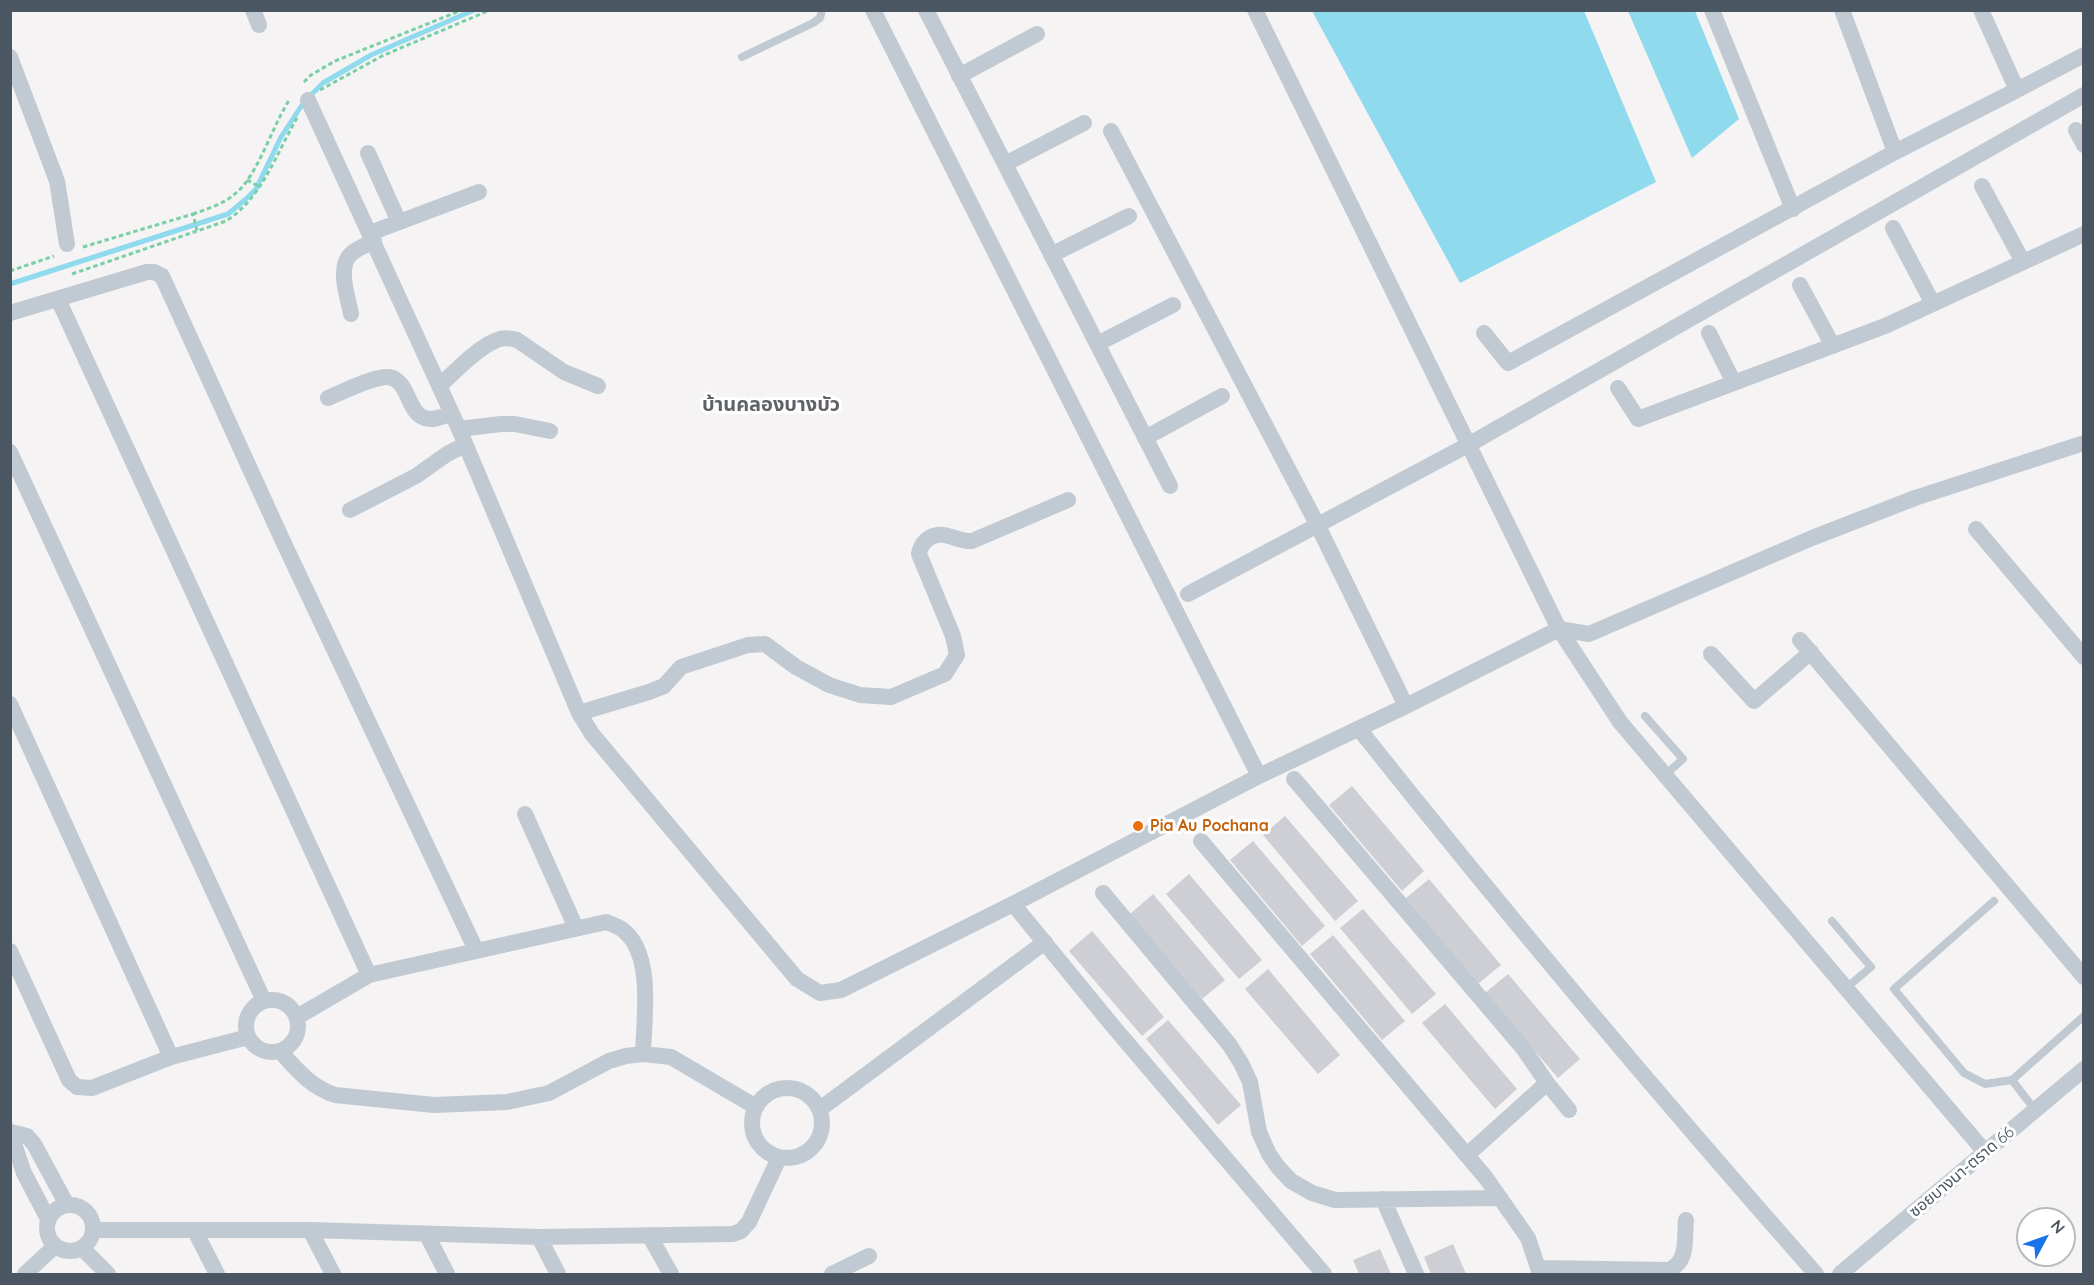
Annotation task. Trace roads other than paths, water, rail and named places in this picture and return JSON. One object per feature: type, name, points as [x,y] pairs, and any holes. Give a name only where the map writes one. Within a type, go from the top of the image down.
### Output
[{"type":"street","points":[[873,10],[1173,602],[1258,776]]},
{"type":"street","points":[[926,10],[1170,486]]},
{"type":"street","points":[[1255,10],[1559,629],[1620,722],[1985,1152]]},
{"type":"street","points":[[1712,10],[1793,208]]},
{"type":"street","points":[[1842,10],[1895,152]]},
{"type":"street","points":[[1981,10],[2017,90]]},
{"type":"street","points":[[959,76],[1037,34]]},
{"type":"street","points":[[1484,333],[1508,363],[1895,152],[2084,55]]},
{"type":"street","points":[[11,59],[57,181],[68,249]]},
{"type":"street","points":[[1188,594],[1468,445],[2084,95]]},
{"type":"street","points":[[308,100],[455,422],[579,713],[592,734],[797,979],[820,993],[841,990],[1013,904],[1258,776],[1359,729],[1559,629],[1588,634],[1812,538],[1915,498],[2084,442]]},
{"type":"street","points":[[1005,164],[1084,123]]},
{"type":"street","points":[[1111,130],[1317,524],[1406,706]]},
{"type":"street","points":[[368,153],[399,222]]},
{"type":"street","points":[[1982,186],[2023,262]]},
{"type":"street","points":[[351,314],[344,279],[345,262],[351,253],[372,237],[399,222],[478,192]]},
{"type":"street","points":[[1051,255],[1129,216]]},
{"type":"street","points":[[1893,228],[1933,304]]},
{"type":"street","points":[[1618,388],[1638,419],[1885,326],[2084,234]]},
{"type":"street","points":[[10,313],[147,272],[154,272],[162,276],[280,537],[476,950]]},
{"type":"street","points":[[1800,285],[1833,346]]},
{"type":"street","points":[[58,299],[369,975]]},
{"type":"street","points":[[1097,344],[1173,305]]},
{"type":"street","points":[[1709,333],[1734,383]]},
{"type":"street","points":[[439,386],[486,346],[508,338],[517,340],[564,372],[598,386]]},
{"type":"street","points":[[327,398],[377,378],[394,378],[401,384],[418,414],[424,418],[501,424],[550,431]]},
{"type":"street","points":[[1145,438],[1222,396]]},
{"type":"street","points":[[350,510],[416,476],[447,454],[465,445]]},
{"type":"street","points":[[10,452],[264,1001]]},
{"type":"street","points":[[579,713],[664,686],[681,667],[757,644],[765,644],[796,667],[829,686],[860,695],[891,697],[945,674],[957,656],[953,636],[919,554],[924,542],[938,534],[972,541],[1068,500]]},
{"type":"street","points":[[1976,529],[2084,657]]},
{"type":"street","points":[[1711,654],[1754,701],[1805,646],[2084,978]]},
{"type":"street","points":[[10,704],[171,1057]]},
{"type":"street","points":[[1359,729],[1478,879],[1816,1275]]},
{"type":"street","points":[[1294,779],[1523,1048],[1569,1110]]},
{"type":"street","points":[[525,814],[576,928]]},
{"type":"street","points":[[1201,841],[1467,1155],[1528,1238],[1539,1271],[1668,1270],[1677,1266],[1683,1258],[1686,1220]]},
{"type":"street","points":[[1102,893],[1228,1044],[1250,1082],[1259,1132],[1269,1154],[1291,1181],[1335,1200],[1500,1198]]},
{"type":"street","points":[[1013,904],[1112,1025],[1324,1275]]},
{"type":"street","points":[[297,1017],[369,975],[606,922],[623,930],[641,955],[645,987],[643,1054]]},
{"type":"street","points":[[820,1109],[1045,942]]},
{"type":"street","points":[[10,951],[69,1080],[77,1087],[92,1088],[171,1057],[248,1037]]},
{"type":"street","points":[[264,1001],[284,1002],[292,1008],[297,1017],[296,1038],[280,1051],[261,1050],[248,1037],[246,1026],[248,1015],[255,1006],[264,1001]]},
{"type":"street","points":[[280,1051],[305,1079],[322,1091],[335,1095],[434,1105],[507,1102],[549,1093],[609,1061],[626,1056],[643,1054],[672,1057],[756,1107]]},
{"type":"street","name":"ซอยบางนา-ตราด 66","points":[[1840,1275],[2084,1069]]},
{"type":"street","points":[[1467,1155],[1547,1083]]},
{"type":"street","points":[[783,1088],[804,1092],[820,1109],[823,1120],[818,1142],[811,1150],[790,1159],[769,1154],[755,1138],[753,1117],[756,1107],[763,1098],[783,1088]]},
{"type":"street","points":[[11,1132],[27,1137],[34,1144],[67,1205]]},
{"type":"street","points":[[11,1132],[24,1173],[48,1219]]},
{"type":"street","points":[[93,1230],[310,1230],[539,1237],[732,1234],[741,1231],[749,1222],[779,1158]]},
{"type":"street","points":[[1383,1199],[1416,1275]]},
{"type":"street","points":[[67,1205],[84,1209],[91,1218],[93,1230],[91,1237],[81,1248],[68,1251],[55,1246],[47,1234],[48,1219],[55,1209],[67,1205]]},
{"type":"street","points":[[310,1230],[333,1275]]},
{"type":"street","points":[[195,1231],[217,1275]]},
{"type":"street","points":[[427,1235],[447,1275]]},
{"type":"street","points":[[649,1236],[671,1275]]},
{"type":"street","points":[[539,1237],[558,1275]]},
{"type":"street","points":[[26,1275],[55,1246]]},
{"type":"street","points":[[81,1248],[108,1275]]},
{"type":"street","points":[[832,1275],[868,1256]]},
{"type":"lane","points":[[742,57],[813,23],[820,18],[822,10]]},
{"type":"lane","points":[[1645,716],[1683,759],[1665,775]]},
{"type":"lane","points":[[1994,901],[1894,989],[1964,1073],[1985,1084],[2012,1080],[2084,1016]]},
{"type":"lane","points":[[1832,921],[1871,967],[1846,988]]},
{"type":"lane","points":[[2012,1080],[2035,1110]]},
{"type":"water","points":[[1312,11],[1584,11],[1656,182],[1460,283]]},
{"type":"water","points":[[1628,11],[1695,11],[1739,119],[1692,158]]},
{"type":"waterway","points":[[10,284],[228,214],[256,189],[281,137],[304,102],[323,83],[371,55],[474,10]]},
{"type":"place","name":"Pia Au Pochana","points":[[1138,826]]},
{"type":"district","name":"บ้านคลองบางบัว","points":[[771,405]]}]
